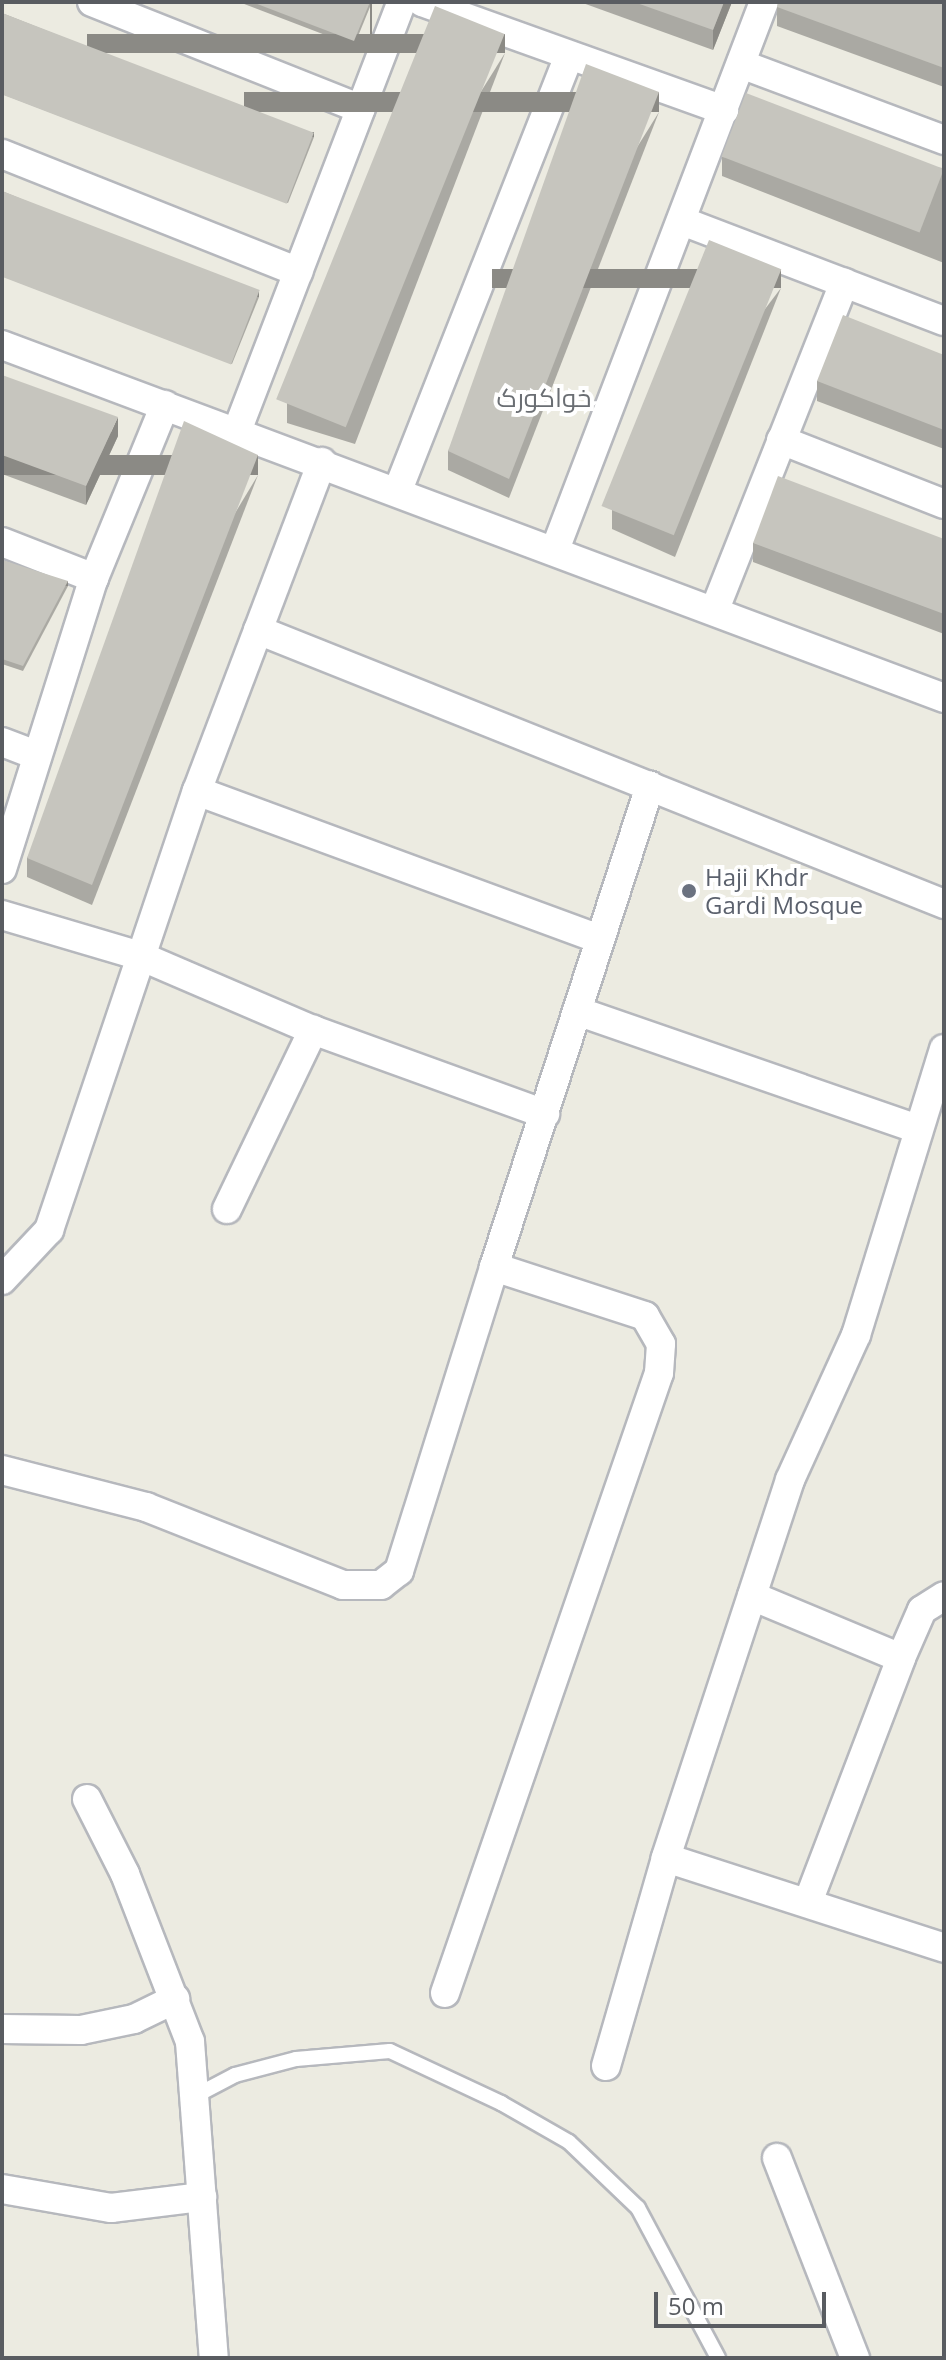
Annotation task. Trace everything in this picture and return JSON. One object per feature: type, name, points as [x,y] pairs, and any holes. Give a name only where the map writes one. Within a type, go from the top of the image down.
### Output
[{"type":"street","points":[[92,2],[361,109]]},
{"type":"street","points":[[237,431],[402,2]]},
{"type":"street","points":[[422,2],[724,110]]},
{"type":"street","points":[[556,547],[764,2]]},
{"type":"street","points":[[398,490],[569,55]]},
{"type":"street","points":[[741,64],[944,140]]},
{"type":"street","points":[[2,154],[298,272]]},
{"type":"street","points":[[682,221],[944,321]]},
{"type":"street","points":[[715,609],[844,283]]},
{"type":"street","points":[[2,345],[556,547],[944,698]]},
{"type":"street","points":[[2,869],[94,578],[165,405]]},
{"type":"street","points":[[781,440],[944,504]]},
{"type":"street","points":[[2,1280],[49,1230],[197,791],[322,462]]},
{"type":"street","points":[[2,542],[94,578]]},
{"type":"street","points":[[258,630],[944,904]]},
{"type":"street","points":[[2,742],[36,755]]},
{"type":"street","points":[[2,1470],[146,1507],[343,1585],[381,1585],[399,1571],[650,786]]},
{"type":"street","points":[[197,791],[600,939]]},
{"type":"street","points":[[2,915],[140,956],[313,1030],[545,1114]]},
{"type":"street","points":[[577,1011],[918,1129]]},
{"type":"street","points":[[227,1209],[313,1030]]},
{"type":"street","points":[[606,2066],[666,1858],[790,1480],[856,1335],[944,1049]]},
{"type":"street","points":[[445,1993],[659,1373],[661,1344],[645,1316],[494,1267]]},
{"type":"street","points":[[752,1596],[901,1658]]},
{"type":"street","points":[[808,1902],[922,1610],[944,1596]]},
{"type":"street","points":[[87,1799],[175,1999],[197,2095],[214,2358]]},
{"type":"street","points":[[666,1858],[944,1948]]},
{"type":"street","points":[[2,2029],[81,2030],[134,2019],[175,1999]]},
{"type":"street","points":[[777,2158],[855,2358]]},
{"type":"street","points":[[2,2189],[111,2208],[202,2197]]},
{"type":"lane","points":[[197,2095],[235,2075],[296,2059],[390,2051],[501,2103],[569,2142],[638,2208],[718,2358]]},
{"type":"building","points":[[252,2],[370,2],[354,41]]},
{"type":"building","points":[[634,2],[724,2],[713,30]]},
{"type":"building","points":[[778,2],[944,2],[944,68],[777,7]]},
{"type":"building","points":[[435,6],[505,34],[346,427],[276,399]]},
{"type":"building","points":[[2,13],[314,133],[287,204],[2,94]]},
{"type":"building","points":[[586,64],[659,92],[509,479],[448,451]]},
{"type":"building","points":[[746,93],[944,169],[920,232],[722,156]]},
{"type":"building","points":[[2,191],[260,290],[231,365],[2,277]]},
{"type":"building","points":[[709,240],[781,269],[674,535],[601,506]]},
{"type":"building","points":[[843,315],[944,355],[944,430],[817,381]]},
{"type":"building","points":[[2,375],[118,417],[86,486],[2,455]]},
{"type":"building","points":[[184,421],[258,455],[92,885],[27,858]]},
{"type":"building","points":[[778,476],[944,539],[944,614],[753,543]]},
{"type":"building","points":[[2,560],[68,581],[23,666],[2,659]]},
{"type":"place","name":"Haji Khdr Gardi Mosque","points":[[689,891]]},
{"type":"district","name":"خواکورک","points":[[544,398]]}]
